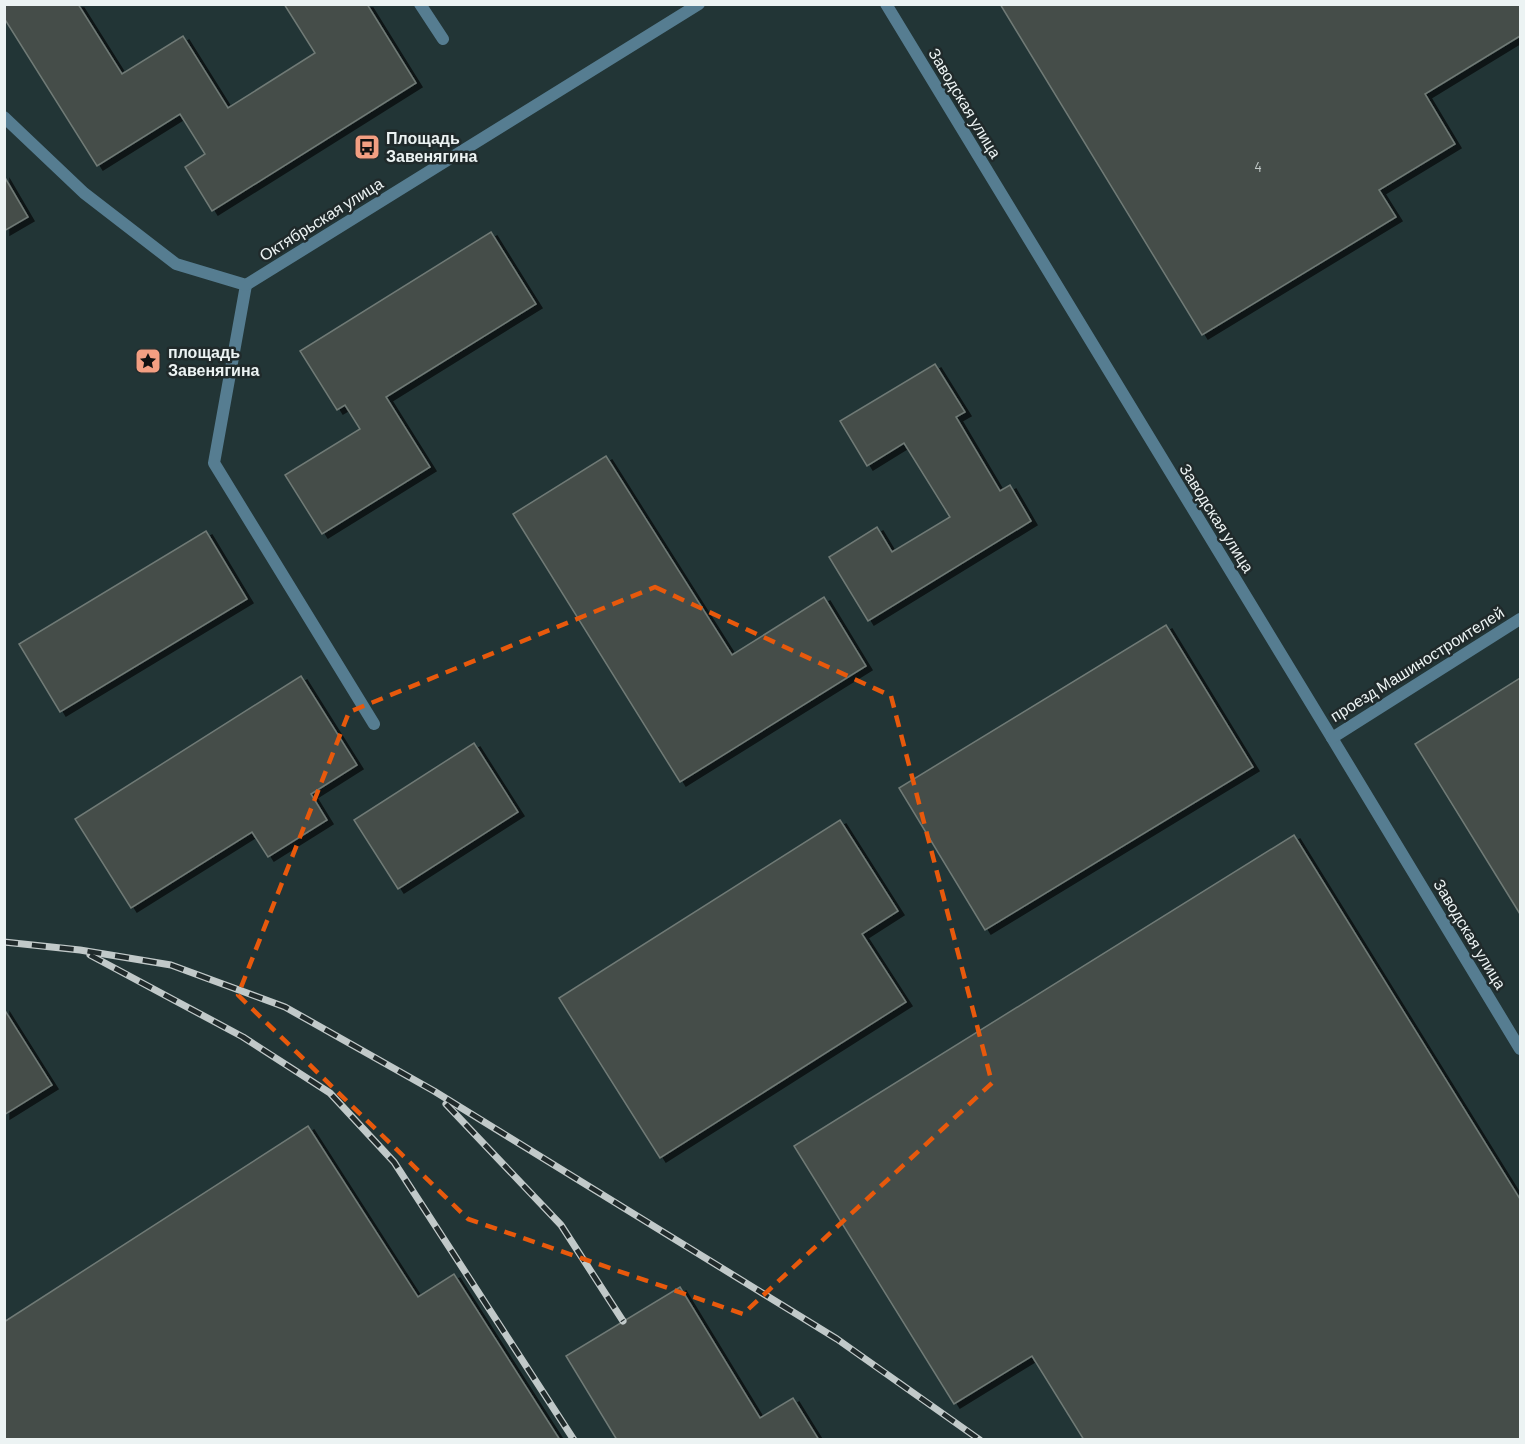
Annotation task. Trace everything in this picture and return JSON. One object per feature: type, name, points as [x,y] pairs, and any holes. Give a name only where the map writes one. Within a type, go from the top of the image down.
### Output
[{"type":"street","points":[[420,4],[442,39]]},
{"type":"street","name":"Октябрьская улица","points":[[246,285],[699,4]]},
{"type":"street","name":"Заводская улица","points":[[886,4],[1521,1049]]},
{"type":"street","points":[[4,117],[84,193],[176,264],[246,285],[214,464],[374,724]]},
{"type":"street","name":"проезд Машиностроителей","points":[[1332,738],[1521,619]]},
{"type":"highlighted area","points":[[655,587],[891,696],[992,1083],[743,1314],[468,1219],[238,995],[349,712]]},
{"type":"shaded area","points":[[5,5],[1520,5],[1520,1439],[5,1440]]},
{"type":"building","points":[[4,4],[78,4],[122,74],[183,36],[228,108],[315,53],[284,4],[367,4],[416,83],[212,211],[185,167],[205,154],[180,114],[97,166],[4,18]]},
{"type":"building","points":[[1000,4],[1520,4],[1520,36],[1425,94],[1455,144],[1379,190],[1396,217],[1202,335]]},
{"type":"building","points":[[4,176],[28,217],[4,231]]},
{"type":"building","points":[[491,232],[536,304],[386,397],[430,467],[322,534],[285,475],[360,429],[345,405],[337,410],[300,351]]},
{"type":"building","points":[[935,364],[965,412],[956,417],[1000,491],[1010,485],[1031,521],[868,621],[829,557],[877,527],[892,552],[950,517],[904,443],[867,466],[840,421]]},
{"type":"building","points":[[606,456],[732,655],[824,597],[866,666],[680,782],[513,514]]},
{"type":"building","points":[[206,531],[247,599],[60,712],[19,644]]},
{"type":"building","points":[[1166,625],[1253,767],[985,930],[899,788]]},
{"type":"building","points":[[301,676],[357,765],[311,794],[327,820],[268,857],[252,832],[131,908],[75,819]]},
{"type":"building","points":[[1520,678],[1520,914],[1415,744]]},
{"type":"building","points":[[474,743],[518,812],[398,889],[354,820]]},
{"type":"building","points":[[840,820],[898,911],[862,934],[906,1002],[660,1158],[559,998]]},
{"type":"building","points":[[1294,835],[1520,1199],[1520,1440],[1084,1440],[1032,1356],[954,1404],[794,1146]]},
{"type":"building","points":[[4,1009],[52,1085],[4,1115]]},
{"type":"building","points":[[308,1126],[418,1297],[454,1274],[560,1440],[4,1440],[4,1322]]},
{"type":"building","points":[[680,1287],[760,1418],[793,1398],[819,1440],[617,1440],[566,1356]]},
{"type":"railway","points":[[4,942],[80,950],[171,965],[285,1007],[434,1091],[837,1339],[980,1440]]},
{"type":"railway","points":[[90,955],[243,1037],[330,1093],[394,1162],[574,1440]]},
{"type":"railway","points":[[446,1104],[561,1225],[623,1321]]},
{"type":"place","name":"Площадь Завенягина","points":[[367,147]]},
{"type":"place","name":"площадь Завенягина","points":[[148,361]]}]
